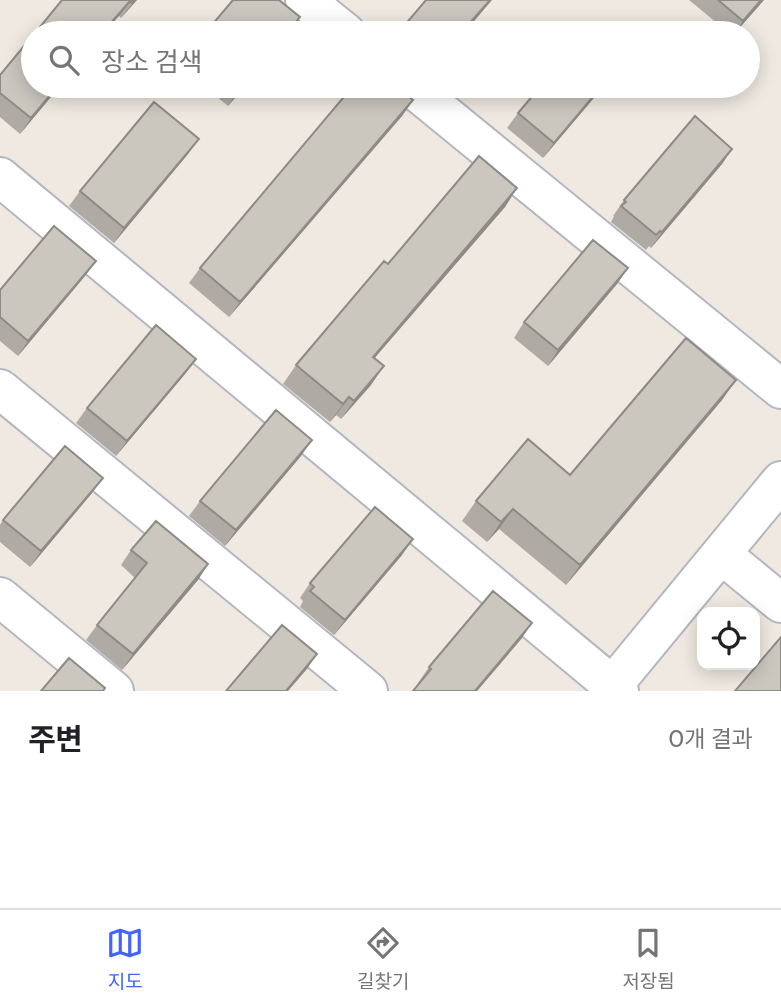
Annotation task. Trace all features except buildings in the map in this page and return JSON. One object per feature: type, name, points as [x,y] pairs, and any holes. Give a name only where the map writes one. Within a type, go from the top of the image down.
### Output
[{"type":"street","points":[[306,0],[331,21]]},
{"type":"street","points":[[425,98],[781,389]]},
{"type":"street","points":[[0,177],[613,689],[781,481]]},
{"type":"street","points":[[0,389],[368,691]]},
{"type":"street","points":[[721,554],[781,603]]},
{"type":"street","points":[[0,597],[114,691]]}]
